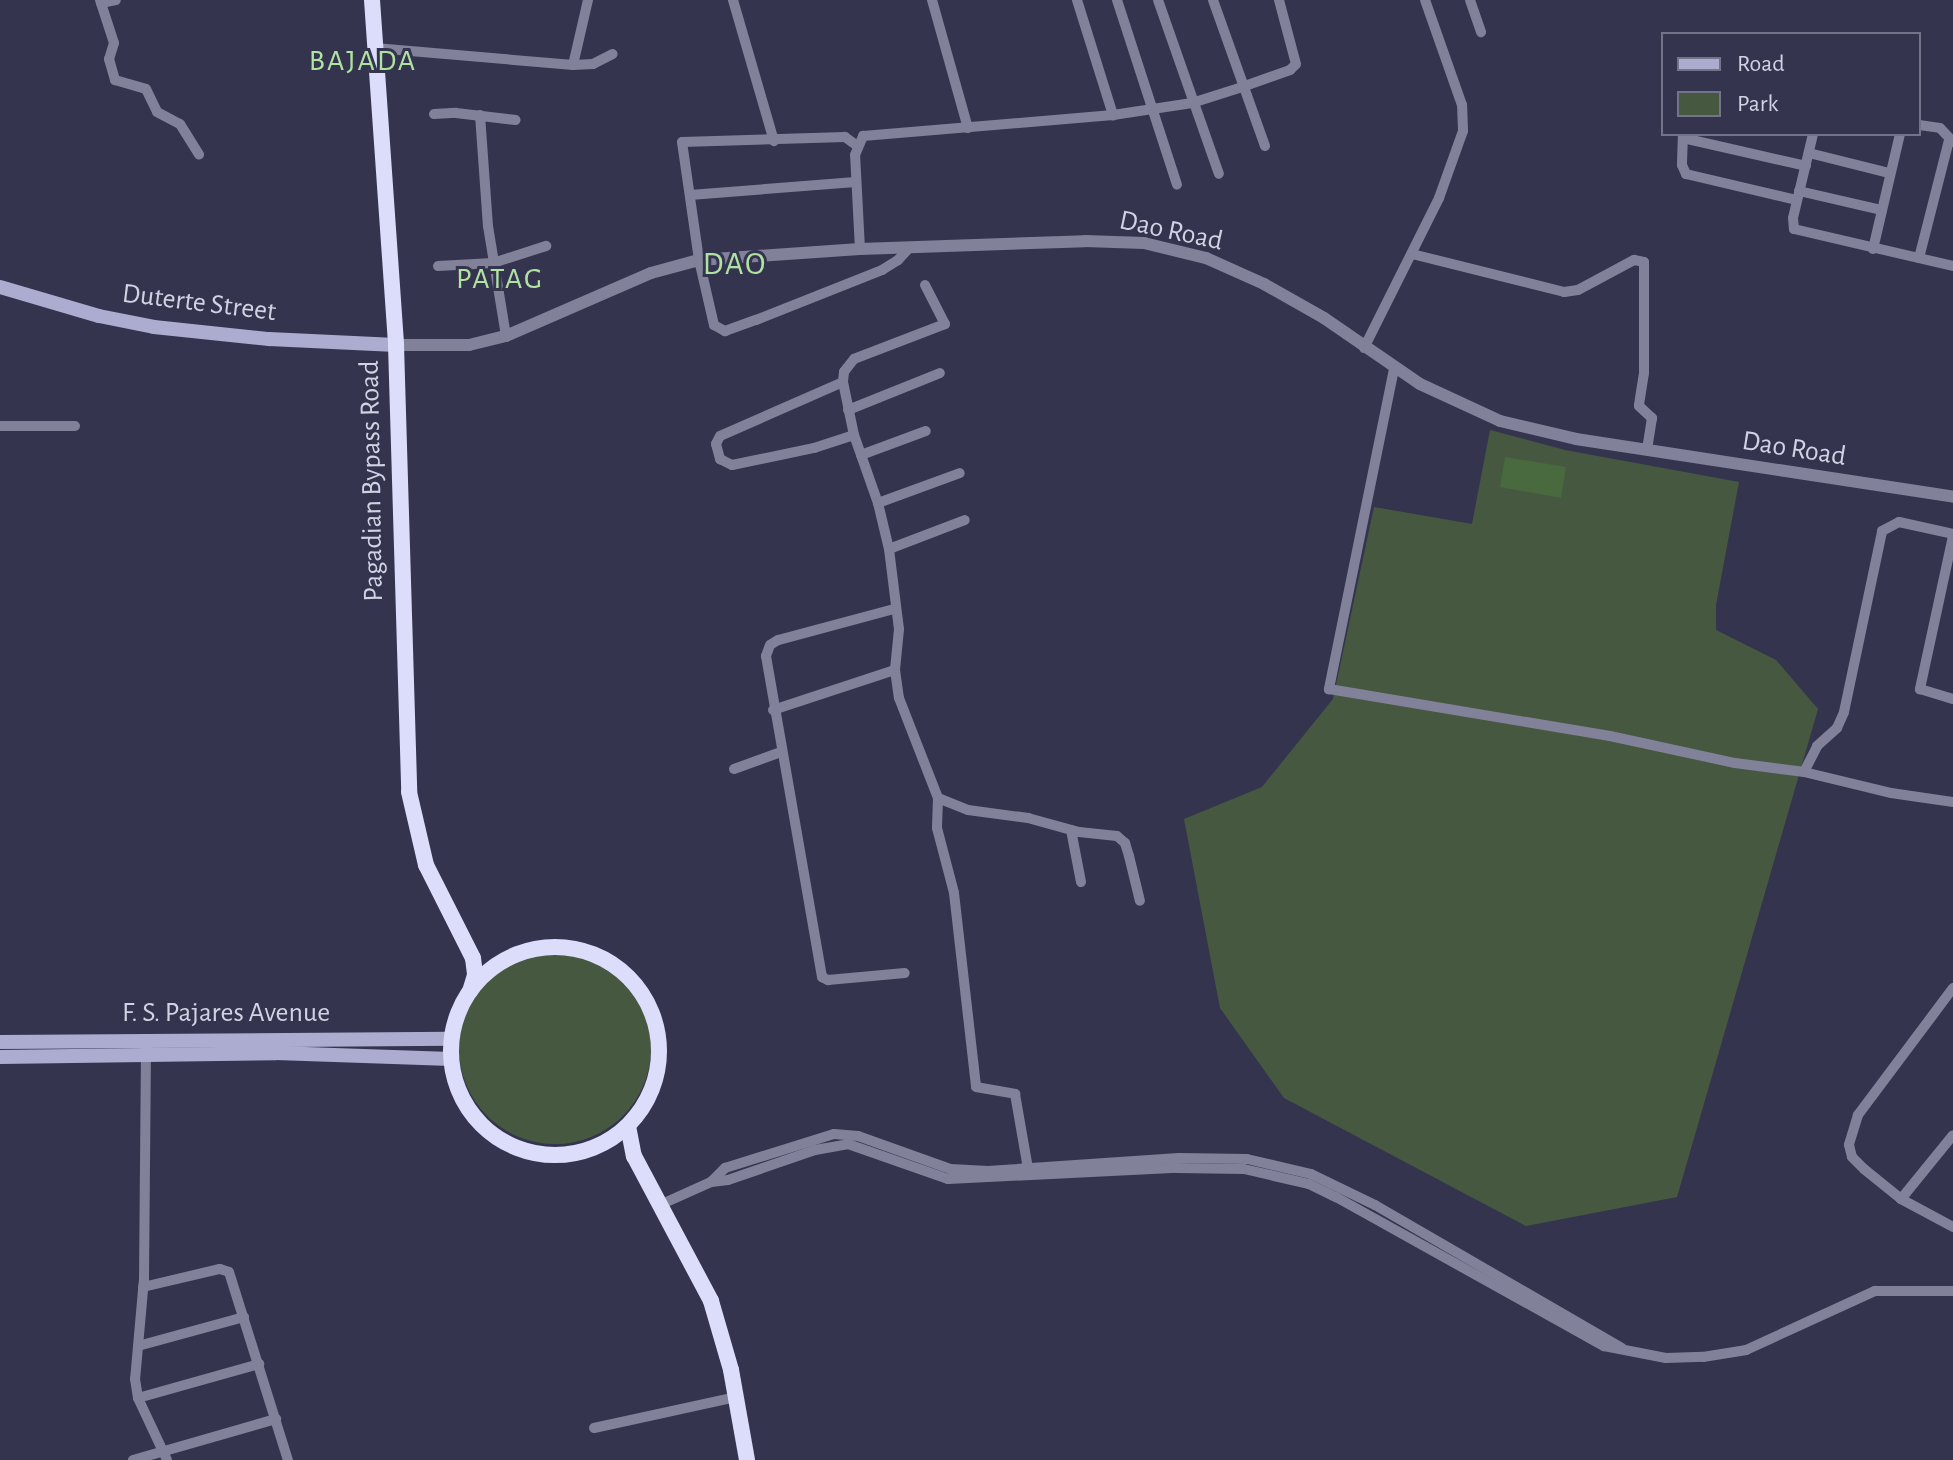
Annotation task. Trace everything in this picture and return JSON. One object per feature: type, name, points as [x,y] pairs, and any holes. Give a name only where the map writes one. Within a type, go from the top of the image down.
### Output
[{"type":"highway","name":"Pagadian Bypass Road","points":[[372,0],[396,345],[401,621],[409,792],[426,865],[475,967],[470,991]]},
{"type":"highway","points":[[567,947],[606,960],[637,987],[655,1024],[658,1065],[645,1104],[628,1126],[604,1144],[587,1151],[550,1156],[522,1150],[496,1138],[465,1104],[454,1078],[451,1059],[458,1013],[470,991],[501,962],[526,951],[567,947]]},
{"type":"highway","points":[[469,949],[484,959],[501,962]]},
{"type":"highway","points":[[628,1126],[634,1156],[711,1301],[736,1397],[747,1460]]},
{"type":"highway","points":[[604,1144],[617,1145],[634,1156]]},
{"type":"main road","name":"Duterte Street","points":[[0,287],[99,316],[154,327],[255,338],[396,345]]},
{"type":"main road","name":"F. S. Pajares Avenue","points":[[0,1057],[145,1039],[452,1039]]},
{"type":"main road","name":"F. S. Pajares Avenue","points":[[0,1042],[146,1055],[276,1053],[451,1059]]},
{"type":"street","points":[[116,0],[101,1],[114,43],[109,59],[115,80],[146,89],[157,112],[180,124],[199,155]]},
{"type":"street","points":[[573,65],[588,0]]},
{"type":"street","points":[[733,0],[774,141]]},
{"type":"street","points":[[932,0],[968,128]]},
{"type":"street","points":[[1077,0],[1113,115]]},
{"type":"street","points":[[1117,0],[1177,185]]},
{"type":"street","points":[[1158,0],[1219,174]]},
{"type":"street","points":[[1213,0],[1265,146]]},
{"type":"street","points":[[860,249],[855,182],[856,145],[867,134],[1113,115],[1192,103],[1242,87],[1290,70],[1296,64],[1279,0]]},
{"type":"street","points":[[1364,348],[1412,254],[1458,150],[1462,105],[1425,0]]},
{"type":"street","points":[[1470,0],[1481,32]]},
{"type":"street","points":[[375,48],[573,65],[593,64],[613,54]]},
{"type":"street","points":[[434,114],[516,120]]},
{"type":"street","points":[[480,115],[493,263],[506,336]]},
{"type":"street","points":[[1919,258],[1951,141],[1940,128],[1921,125]]},
{"type":"street","points":[[1806,166],[1683,136],[1682,165],[1686,174],[1881,210]]},
{"type":"street","points":[[1813,136],[1792,220],[1797,231],[1953,266]]},
{"type":"street","points":[[1873,249],[1899,136]]},
{"type":"street","points":[[856,145],[845,137],[682,142],[710,316],[719,330],[725,331],[882,270],[898,260],[910,247]]},
{"type":"street","points":[[1809,153],[1889,173]]},
{"type":"street","points":[[690,195],[855,182]]},
{"type":"street","name":"Dao Road","points":[[396,345],[469,345],[506,336],[651,273],[699,260],[860,249],[1085,241],[1156,246],[1232,268],[1315,312],[1394,369],[1445,397],[1500,421],[1549,434],[1953,497]]},
{"type":"street","points":[[438,266],[493,263],[546,246]]},
{"type":"street","points":[[1412,254],[1564,292],[1578,290],[1634,260],[1644,262],[1644,373],[1639,406],[1652,418],[1647,450]]},
{"type":"street","points":[[925,285],[945,324],[854,359],[844,372],[843,382],[854,435],[878,503],[889,549],[899,634],[895,670],[907,726],[938,798],[937,828],[954,893],[976,1087],[1015,1094],[1029,1172]]},
{"type":"street","points":[[1394,369],[1329,689],[1610,736],[1735,763],[1804,772],[1891,793],[1953,802]]},
{"type":"street","points":[[848,410],[940,373]]},
{"type":"street","points":[[843,382],[720,436],[716,444],[720,459],[732,465],[814,448],[854,435]]},
{"type":"street","points":[[0,426],[75,426]]},
{"type":"street","points":[[861,455],[926,431]]},
{"type":"street","points":[[878,503],[960,473]]},
{"type":"street","points":[[889,549],[965,520]]},
{"type":"street","points":[[1804,772],[1817,746],[1837,728],[1844,712],[1882,531],[1899,522],[1953,535],[1920,689],[1953,699]]},
{"type":"street","points":[[894,609],[770,645],[766,656],[822,977],[828,980],[905,973]]},
{"type":"street","points":[[773,710],[895,670]]},
{"type":"street","points":[[734,769],[781,752]]},
{"type":"street","points":[[938,798],[968,810],[1028,818],[1121,840],[1129,856],[1140,901]]},
{"type":"street","points":[[1071,830],[1081,882]]},
{"type":"street","points":[[1953,988],[1858,1115],[1850,1138],[1852,1157],[1901,1199],[1953,1227]]},
{"type":"street","points":[[145,1039],[143,1287],[135,1379],[138,1398],[164,1455]]},
{"type":"street","points":[[662,1204],[711,1182],[725,1168],[834,1134],[858,1136],[950,1169],[1029,1172],[1244,1169],[1309,1184],[1404,1232],[1604,1346],[1666,1358],[1717,1355],[1763,1343],[1875,1291],[1953,1291]]},
{"type":"street","points":[[1901,1199],[1953,1135]]},
{"type":"street","points":[[143,1287],[225,1269],[244,1317],[288,1460]]},
{"type":"street","points":[[138,1346],[244,1317]]},
{"type":"street","points":[[138,1398],[259,1364]]},
{"type":"street","points":[[594,1428],[736,1397]]},
{"type":"street","points":[[133,1460],[164,1455],[276,1419]]},
{"type":"green space","points":[[1490,430],[1565,450],[1739,482],[1716,605],[1716,630],[1776,660],[1818,709],[1677,1197],[1526,1226],[1284,1098],[1220,1008],[1184,819],[1262,787],[1333,699],[1374,507],[1472,524]]},
{"type":"green space","points":[[555,952],[592,959],[623,980],[644,1011],[651,1048],[644,1085],[623,1116],[592,1137],[555,1144],[518,1137],[487,1116],[466,1085],[459,1048],[466,1011],[487,980],[518,959]]},
{"type":"shaded area","points":[[1505,457],[1566,467],[1561,498],[1500,487]]},
{"type":"district","name":"BAJADA","points":[[363,61]]},
{"type":"district","name":"DAO","points":[[735,264]]},
{"type":"district","name":"PATAG","points":[[500,279]]}]
